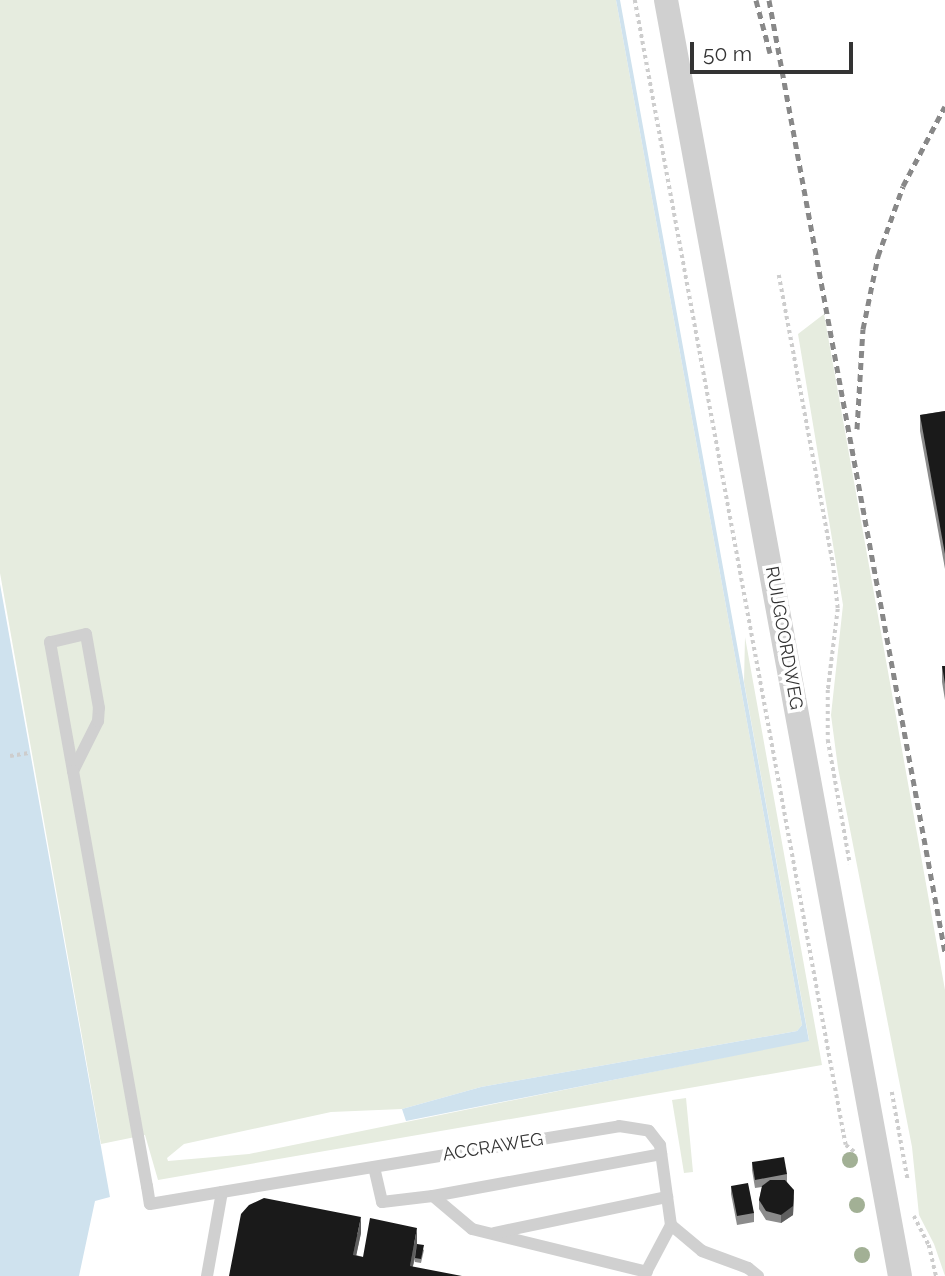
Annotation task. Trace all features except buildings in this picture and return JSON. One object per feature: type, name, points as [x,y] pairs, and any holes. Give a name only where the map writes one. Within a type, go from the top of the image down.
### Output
[{"type":"street","name":"RUIJGOORDWEG","points":[[666,0],[900,1276]]},
{"type":"lane","points":[[86,635],[99,708],[98,721],[73,771],[50,642],[86,635]]},
{"type":"lane","name":"ACCRAWEG","points":[[73,771],[150,1204],[620,1126],[649,1131],[660,1145],[661,1154]]},
{"type":"lane","points":[[374,1167],[382,1202],[433,1196],[661,1154],[671,1226],[645,1274],[472,1229],[433,1196]]},
{"type":"lane","points":[[207,1276],[222,1192]]},
{"type":"lane","points":[[490,1234],[667,1197]]},
{"type":"lane","points":[[671,1226],[702,1251],[748,1268],[758,1276]]},
{"type":"path","points":[[635,0],[844,1135],[852,1153],[902,1145]]},
{"type":"path","points":[[779,275],[833,563],[838,608],[828,690],[828,740],[852,876]]},
{"type":"path","points":[[10,756],[29,753]]},
{"type":"path","points":[[891,1090],[910,1192]]},
{"type":"path","points":[[912,1204],[919,1230],[929,1245],[936,1276]]},
{"type":"shaded area","points":[[0,0],[616,0],[802,1025],[797,1031],[481,1087],[402,1109],[331,1112],[184,1144],[167,1158],[168,1161],[249,1154],[809,1040],[744,682],[745,637],[822,1065],[158,1180],[145,1135],[101,1144],[0,573]]},
{"type":"shaded area","points":[[824,314],[945,990],[945,1276],[934,1244],[919,1215],[912,1147],[838,768],[831,715],[843,605],[798,334]]},
{"type":"shaded area","points":[[686,1098],[693,1172],[684,1173],[672,1100]]},
{"type":"water","points":[[616,0],[620,0],[809,1041],[406,1121],[402,1109],[481,1087],[797,1031],[802,1025]]},
{"type":"water","points":[[0,584],[110,1197],[95,1201],[79,1276],[0,1276]]},
{"type":"railway","points":[[756,0],[770,53]]},
{"type":"railway","points":[[769,0],[945,952]]},
{"type":"railway","points":[[857,429],[863,329],[878,256],[903,186],[945,106]]}]
